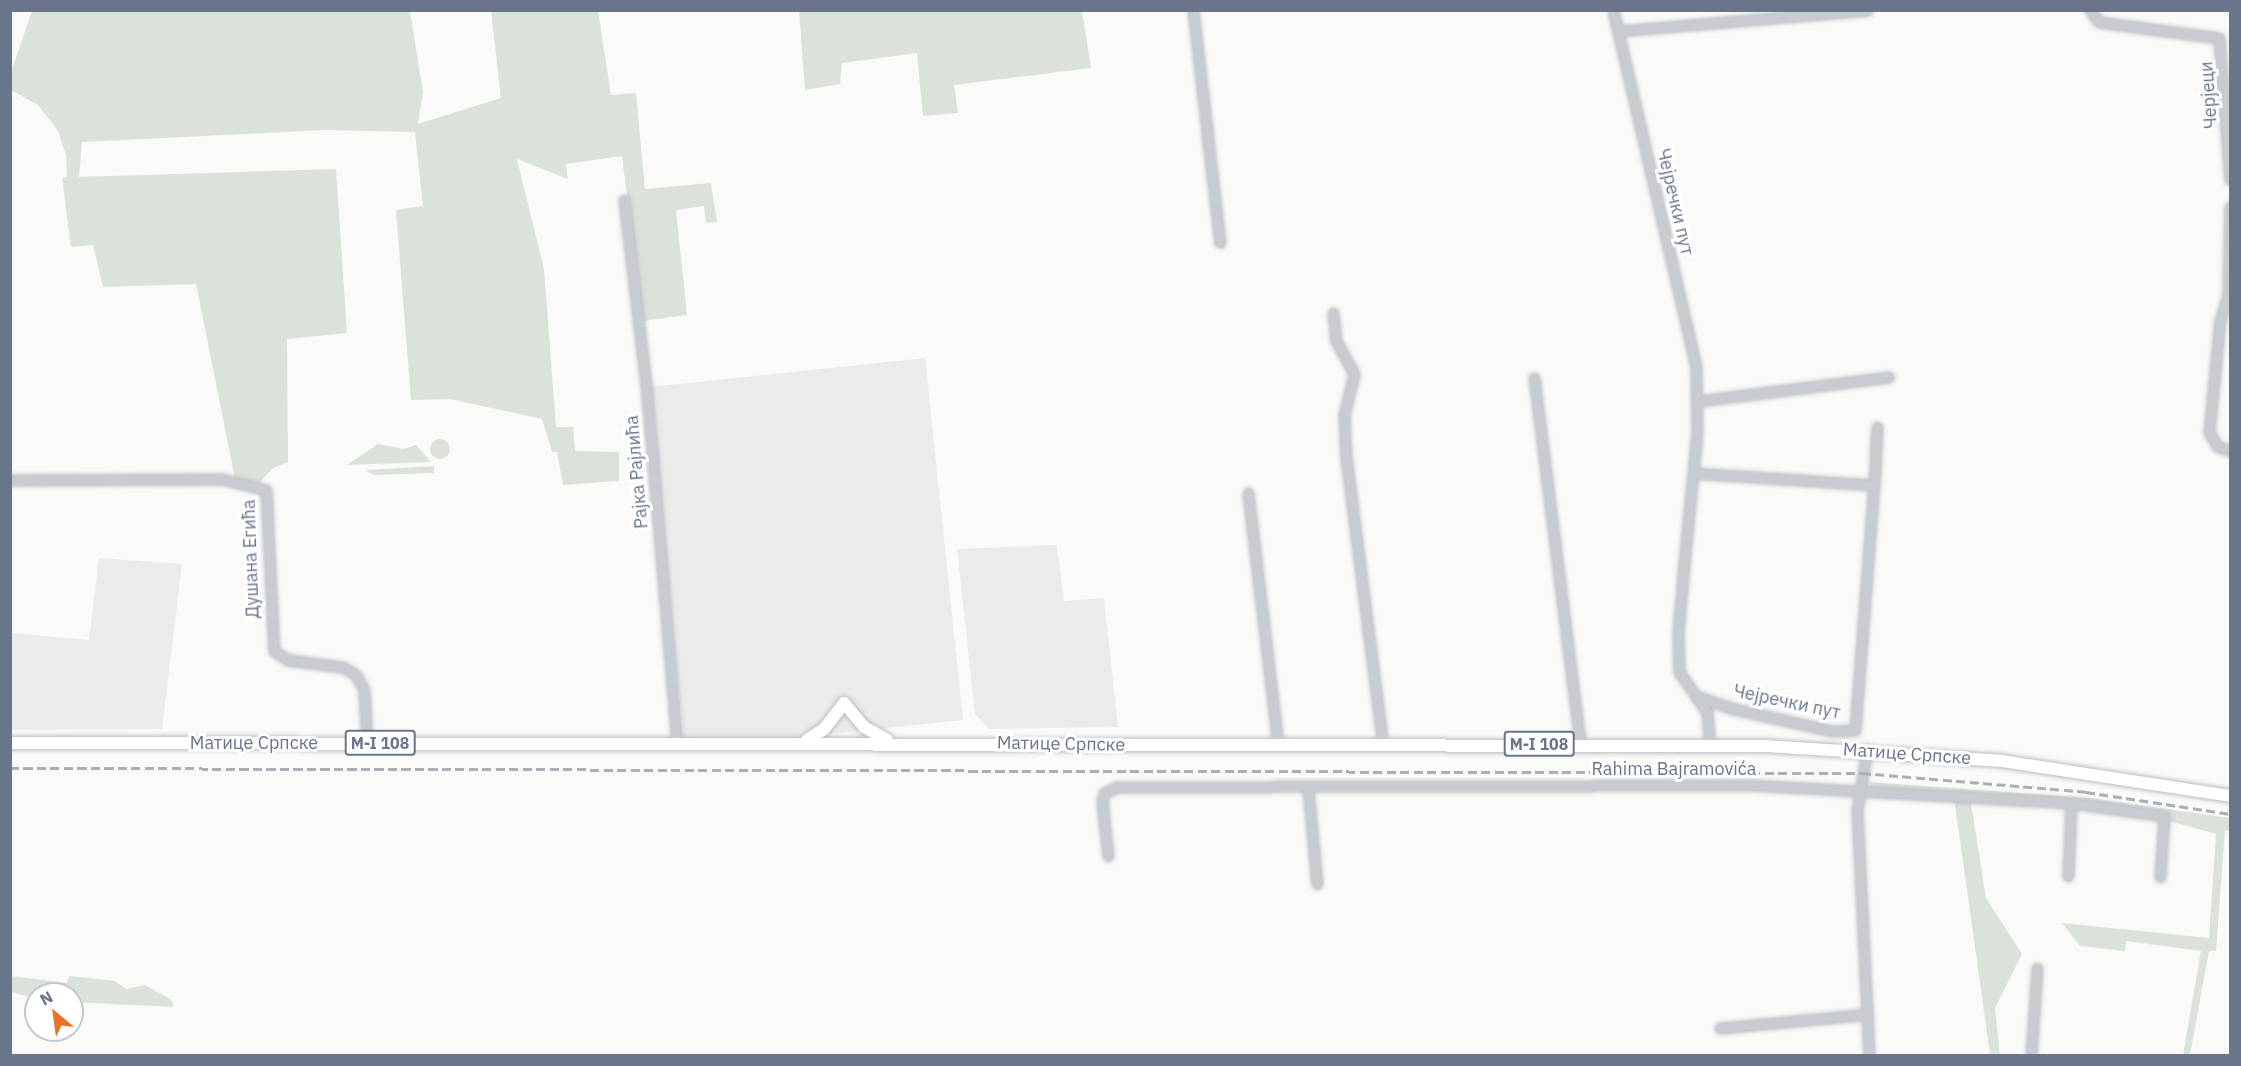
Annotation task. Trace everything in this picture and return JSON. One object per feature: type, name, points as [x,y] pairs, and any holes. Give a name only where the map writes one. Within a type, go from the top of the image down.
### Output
[{"type":"main road","points":[[803,741],[824,729],[844,703],[864,727],[891,742]]},
{"type":"main road","name":"Матице Српске","points":[[10,743],[845,741],[1278,745],[1710,745],[1867,749],[2002,761],[2230,796]]},
{"type":"street","points":[[1193,10],[1220,242]]},
{"type":"street","name":"Чејречки пут","points":[[1613,10],[1692,345],[1699,401],[1678,666],[1696,696],[1767,719],[1832,730],[1858,728],[1877,428]]},
{"type":"street","points":[[1618,31],[1867,10]]},
{"type":"street","name":"Черјеци","points":[[2090,10],[2099,22],[2219,38],[2230,180]]},
{"type":"street","name":"Рајка Рајлића","points":[[624,200],[646,382],[677,742]]},
{"type":"street","points":[[2230,207],[2228,296],[2218,351],[2209,432],[2217,446],[2230,451]]},
{"type":"street","points":[[1333,313],[1336,341],[1354,374],[1344,415],[1383,744]]},
{"type":"street","points":[[1699,401],[1888,377]]},
{"type":"street","points":[[1534,378],[1580,744]]},
{"type":"street","points":[[1693,473],[1874,485]]},
{"type":"street","name":"Душана Егића","points":[[10,480],[222,479],[266,490],[274,651],[288,660],[343,668],[356,675],[364,690],[367,743]]},
{"type":"street","points":[[1248,493],[1278,745]]},
{"type":"street","points":[[1696,696],[1707,712],[1710,745]]},
{"type":"street","points":[[1867,749],[1859,787],[1869,1056]]},
{"type":"street","name":"Rahima Bajramovića","points":[[1108,855],[1102,802],[1104,793],[1117,787],[1308,789],[1859,787],[2071,803],[2164,816],[2160,877]]},
{"type":"street","points":[[1308,789],[1317,884]]},
{"type":"street","points":[[2068,876],[2071,803]]},
{"type":"street","points":[[2031,1056],[2037,968]]},
{"type":"street","points":[[1720,1028],[1867,1014]]},
{"type":"shaded area","points":[[32,11],[410,11],[423,92],[418,124],[501,98],[491,11],[598,11],[611,95],[636,93],[645,189],[711,183],[717,222],[706,223],[704,206],[676,210],[687,315],[643,321],[622,156],[566,164],[568,179],[517,159],[544,269],[556,427],[573,427],[575,451],[619,452],[619,481],[563,485],[557,452],[552,452],[542,419],[450,399],[411,400],[396,210],[423,206],[415,132],[327,130],[82,142],[79,177],[336,169],[347,333],[287,339],[288,462],[273,468],[259,483],[235,479],[196,284],[103,287],[93,245],[71,247],[62,178],[67,177],[66,155],[58,131],[38,105],[11,90],[11,72]]},
{"type":"shaded area","points":[[799,11],[1082,11],[1091,68],[954,85],[958,113],[923,116],[917,53],[842,63],[840,84],[805,90]]},
{"type":"shaded area","points":[[925,358],[963,720],[686,749],[648,387]]},
{"type":"shaded area","points":[[440,439],[447,442],[450,449],[447,456],[440,459],[433,456],[430,449],[433,442]]},
{"type":"shaded area","points":[[378,444],[404,449],[416,445],[431,462],[347,465]]},
{"type":"shaded area","points":[[434,466],[434,473],[374,475],[366,470]]},
{"type":"shaded area","points":[[1057,545],[1064,601],[1104,598],[1118,727],[989,729],[975,714],[957,549]]},
{"type":"shaded area","points":[[99,558],[182,564],[162,729],[11,730],[11,633],[89,640]]},
{"type":"shaded area","points":[[1870,782],[2090,798],[2230,818],[2230,831],[2225,830],[2216,951],[2209,951],[2190,1055],[2183,1055],[2201,951],[2126,941],[2125,951],[2080,946],[2062,923],[2209,938],[2216,834],[2162,819],[2163,814],[1870,788]]},
{"type":"shaded area","points":[[1970,797],[1986,898],[2022,954],[1995,1008],[2000,1055],[1974,1055],[1990,1054],[1954,798]]},
{"type":"shaded area","points":[[11,976],[59,982],[24,982],[24,996],[11,992]]},
{"type":"shaded area","points":[[69,976],[115,981],[126,989],[145,985],[172,1000],[173,1007],[84,1003],[84,982],[67,982]]},
{"type":"railway","points":[[10,768],[1862,773],[2086,792],[2230,814]]}]
